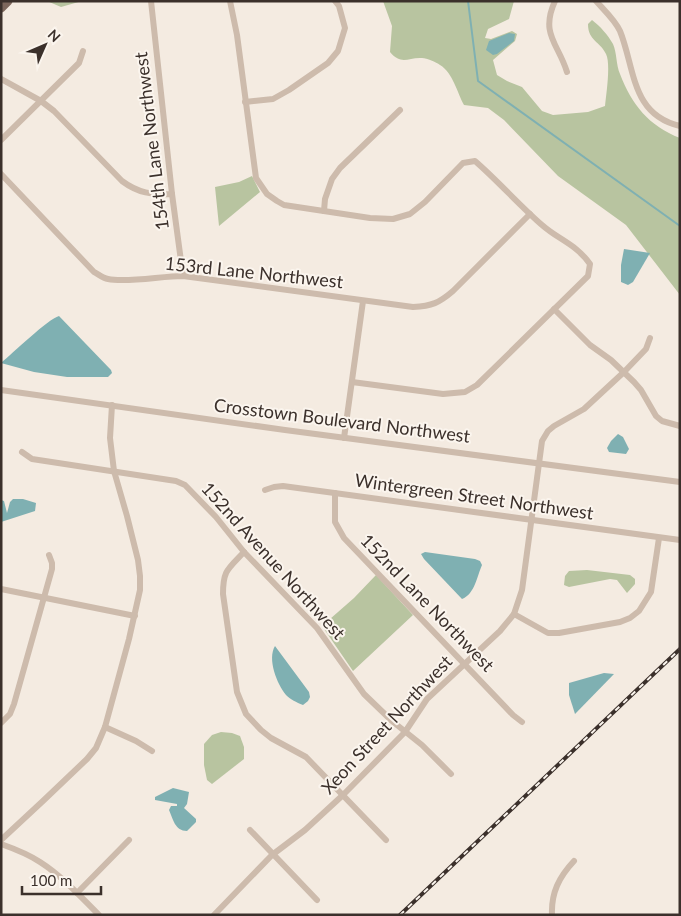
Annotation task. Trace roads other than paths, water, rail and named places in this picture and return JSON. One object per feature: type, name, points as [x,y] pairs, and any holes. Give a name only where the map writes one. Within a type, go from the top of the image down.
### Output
[{"type":"main road","points":[[1,8],[8,1]]},
{"type":"street","name":"154th Lane Northwest","points":[[151,1],[183,276]]},
{"type":"street","points":[[230,1],[237,35],[256,178],[267,194],[284,205],[370,218],[393,219],[410,214],[425,202],[463,164],[474,161],[544,227],[583,254],[590,264],[588,276],[477,385],[465,392],[443,394],[352,382]]},
{"type":"street","points":[[245,102],[273,99],[290,90],[328,62],[338,51],[345,28],[339,6],[335,1]]},
{"type":"street","points":[[555,1],[548,24],[549,31],[567,72]]},
{"type":"street","points":[[596,1],[619,29],[636,86],[646,105],[657,116],[667,122],[680,126]]},
{"type":"street","points":[[1,140],[79,63],[83,51]]},
{"type":"street","points":[[1,79],[41,101],[64,120],[131,188],[154,194],[172,194]]},
{"type":"street","points":[[324,211],[325,199],[332,179],[340,168],[400,110]]},
{"type":"street","name":"153rd Lane Northwest","points":[[1,174],[94,272],[108,279],[124,280],[183,276],[413,307],[427,306],[440,302],[454,291],[530,214]]},
{"type":"street","points":[[344,438],[363,301]]},
{"type":"street","points":[[554,308],[590,345],[624,372],[641,390],[656,416],[662,422],[680,426]]},
{"type":"street","name":"Xeon Street Northwest","points":[[214,915],[272,854],[304,830],[343,795],[405,732],[427,700],[500,631],[514,614],[521,597],[542,440],[548,431],[559,422],[584,409],[624,372],[646,349],[650,338]]},
{"type":"street","name":"Crosstown Boulevard Northwest","points":[[1,390],[344,438],[539,462],[680,482]]},
{"type":"street","points":[[1,840],[96,748],[105,727],[135,616],[140,590],[138,560],[114,471],[110,438],[112,405]]},
{"type":"street","points":[[22,452],[32,460],[114,471]]},
{"type":"street","name":"152nd Avenue Northwest","points":[[114,471],[176,481],[185,486],[216,516],[244,552],[317,628],[364,694],[422,745],[451,774]]},
{"type":"street","name":"Wintergreen Street Northwest","points":[[265,490],[283,486],[680,540]]},
{"type":"street","name":"152nd Lane Northwest","points":[[335,494],[335,522],[341,534],[513,715],[522,722]]},
{"type":"street","points":[[514,614],[539,629],[554,633],[630,618],[639,611],[651,592],[659,538]]},
{"type":"street","points":[[244,552],[223,578],[223,594],[237,692],[241,705],[246,714],[261,730],[306,756],[386,840]]},
{"type":"street","points":[[1,723],[10,714],[14,704],[52,569],[49,555]]},
{"type":"street","points":[[1,589],[135,616]]},
{"type":"street","points":[[105,727],[136,741],[152,752]]},
{"type":"street","points":[[250,830],[317,900]]},
{"type":"street","points":[[77,893],[128,840]]},
{"type":"street","points":[[1,844],[42,863],[99,915]]},
{"type":"street","points":[[552,915],[551,903],[556,886],[564,872],[574,862]]},
{"type":"water","points":[[509,33],[515,34],[514,41],[497,54],[493,55],[486,50],[489,41]]},
{"type":"water","points":[[624,249],[650,253],[633,282],[628,285],[621,282],[621,265]]},
{"type":"water","points":[[59,316],[111,370],[112,373],[108,377],[67,377],[34,372],[1,363],[39,330]]},
{"type":"water","points":[[618,434],[623,437],[629,449],[626,454],[609,452],[607,448]]},
{"type":"water","points":[[13,499],[23,499],[36,503],[35,511],[1,522],[1,500],[4,501],[7,513],[10,502]]},
{"type":"water","points":[[425,552],[480,561],[482,565],[475,584],[466,597],[462,599],[424,559],[421,554]]},
{"type":"water","points":[[275,646],[309,692],[310,697],[303,705],[288,697],[279,685],[272,658]]},
{"type":"water","points":[[604,673],[614,674],[575,714],[569,695],[569,683]]},
{"type":"water","points":[[173,788],[189,792],[187,804],[184,808],[196,819],[196,822],[187,831],[177,827],[173,821],[169,810],[171,806],[177,806],[177,804],[155,800],[155,797]]},
{"type":"waterway","points":[[468,1],[478,81],[680,226]]},
{"type":"railway","points":[[400,915],[680,649]]}]
